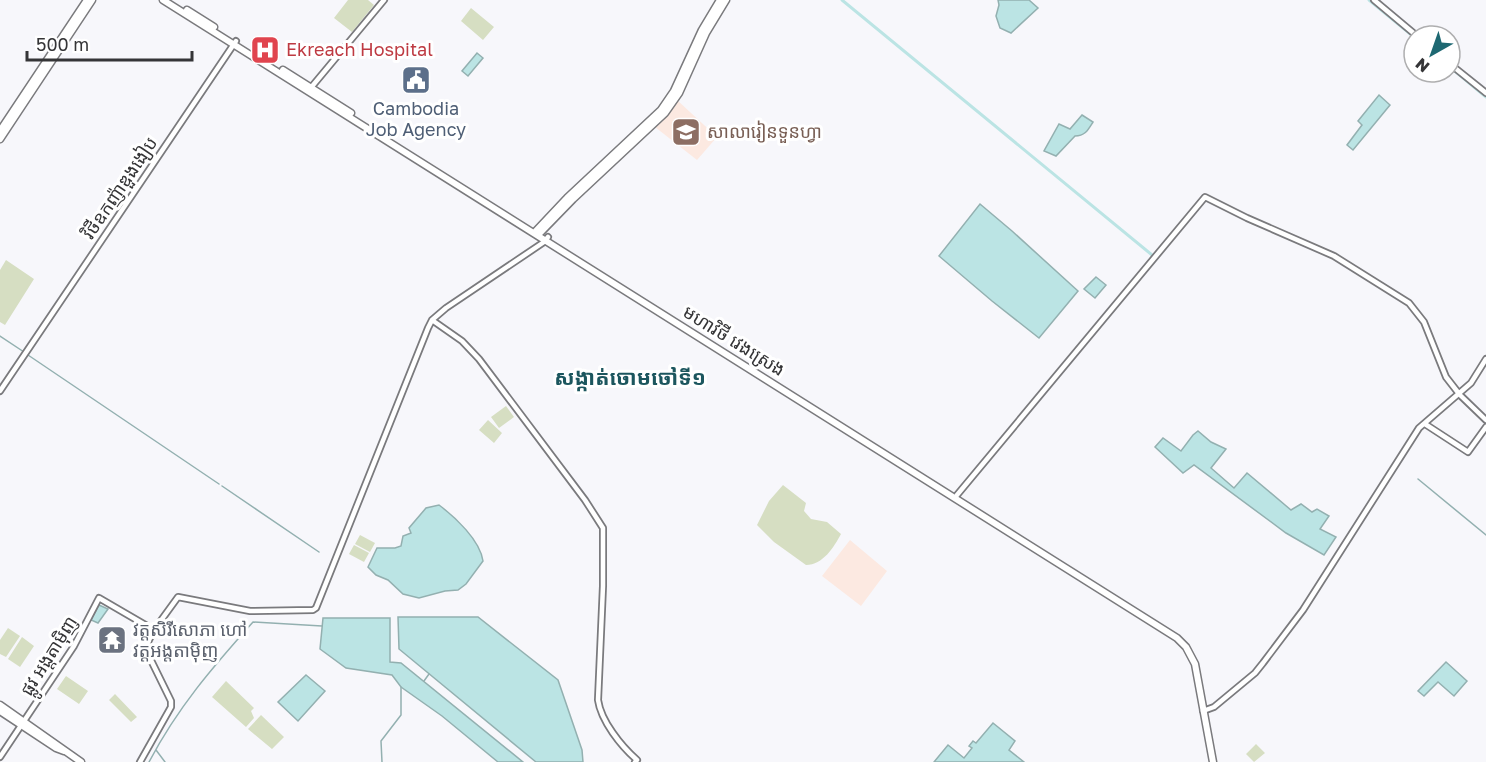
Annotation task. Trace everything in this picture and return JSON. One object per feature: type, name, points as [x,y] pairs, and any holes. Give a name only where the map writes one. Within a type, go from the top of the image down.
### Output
[{"type":"main road","points":[[0,131],[87,0]]},
{"type":"main road","points":[[0,140],[92,0]]},
{"type":"main road","name":"មហាវិថី វេងស្រេង","points":[[163,0],[310,89],[957,495],[1178,638],[1193,658],[1215,762]]},
{"type":"main road","name":"មហាវិថី វេងស្រេង","points":[[171,0],[235,43]]},
{"type":"main road","points":[[670,103],[702,30],[720,0]]},
{"type":"main road","points":[[537,232],[670,103],[687,77],[706,33],[726,0]]},
{"type":"main road","name":"មហាវិថី វេងស្រេង","points":[[547,238],[1023,538]]},
{"type":"main road","points":[[0,705],[56,748],[81,762]]},
{"type":"main road","points":[[0,711],[22,723]]},
{"type":"street","points":[[310,89],[384,0]]},
{"type":"street","points":[[1374,0],[1403,24]]},
{"type":"street","name":"វិថីឧកញ៉ាឌួងងៀប","points":[[0,391],[235,43]]},
{"type":"street","points":[[1462,74],[1486,93]]},
{"type":"street","points":[[957,495],[1205,197],[1334,256],[1409,303],[1424,322],[1446,377],[1460,395],[1486,420]]},
{"type":"street","points":[[140,762],[171,707],[171,701],[146,648],[154,630],[178,597],[250,611],[313,610],[316,608],[432,320],[547,238]]},
{"type":"street","points":[[432,320],[467,346],[479,359],[585,500],[603,528],[600,679],[597,694],[599,709],[626,749],[637,759],[635,762]]},
{"type":"street","points":[[1205,711],[1255,673],[1295,622],[1403,451],[1425,424],[1472,383],[1486,359]]},
{"type":"street","points":[[1425,424],[1468,452],[1486,427]]},
{"type":"street","name":"ផ្លូវ អង្តតាម៉ិញ","points":[[0,757],[74,646],[99,598],[154,630]]},
{"type":"shaded area","name":"សាលារៀនទួនហ្វា","points":[[677,100],[717,137],[697,160],[655,127]]},
{"type":"shaded area","points":[[850,540],[887,571],[861,606],[822,576]]},
{"type":"green space","points":[[348,0],[368,0],[374,5],[352,32],[334,18]]},
{"type":"green space","points":[[471,8],[494,27],[483,40],[461,21]]},
{"type":"green space","points":[[6,260],[34,279],[5,325],[0,322],[0,270]]},
{"type":"green space","points":[[506,406],[514,417],[499,428],[491,417]]},
{"type":"green space","points":[[488,420],[502,433],[494,443],[479,430]]},
{"type":"green space","points":[[783,485],[806,503],[804,511],[811,519],[827,522],[841,534],[831,550],[818,562],[806,565],[774,542],[757,525],[769,501]]},
{"type":"green space","points":[[360,535],[375,543],[370,552],[355,544]]},
{"type":"green space","points":[[354,545],[369,553],[364,562],[349,554]]},
{"type":"green space","points":[[8,628],[20,636],[6,657],[0,654],[0,640]]},
{"type":"green space","points":[[22,637],[34,646],[20,667],[8,659]]},
{"type":"green space","points":[[66,676],[88,691],[79,704],[57,689]]},
{"type":"green space","points":[[226,681],[254,708],[251,711],[254,718],[246,727],[212,697]]},
{"type":"green space","points":[[115,694],[137,717],[131,722],[109,700]]},
{"type":"green space","points":[[261,715],[284,737],[272,749],[248,729]]},
{"type":"green space","points":[[1256,744],[1265,753],[1254,762],[1246,754]]},
{"type":"water","points":[[998,0],[1029,0],[1038,8],[1011,33],[1000,28],[996,16]]},
{"type":"water","points":[[477,53],[483,58],[468,76],[462,71]]},
{"type":"water","points":[[1379,95],[1390,105],[1353,150],[1347,145],[1362,125],[1358,121]]},
{"type":"water","points":[[1082,115],[1093,122],[1086,132],[1075,136],[1056,156],[1044,151],[1059,124],[1070,129]]},
{"type":"water","points":[[980,204],[1078,291],[1039,338],[939,256]]},
{"type":"water","points":[[1096,277],[1106,285],[1095,298],[1084,289]]},
{"type":"water","points":[[1198,431],[1211,442],[1226,449],[1211,468],[1234,488],[1247,473],[1291,510],[1301,504],[1312,512],[1317,509],[1329,516],[1320,529],[1336,537],[1324,555],[1286,533],[1194,465],[1183,473],[1155,447],[1163,438],[1181,451]]},
{"type":"water","points":[[439,505],[472,537],[483,561],[466,584],[458,590],[419,598],[403,594],[388,580],[376,575],[368,567],[377,548],[401,546],[403,536],[411,533],[409,528],[426,508]]},
{"type":"water","points":[[99,605],[108,609],[98,623],[91,620]]},
{"type":"water","points":[[398,617],[478,617],[558,680],[582,750],[583,762],[536,762],[399,649]]},
{"type":"water","points":[[323,618],[390,618],[390,662],[401,663],[523,762],[498,762],[442,716],[401,687],[392,675],[346,668],[320,649]]},
{"type":"water","points":[[1446,662],[1467,681],[1454,696],[1438,682],[1424,696],[1418,691]]},
{"type":"water","points":[[306,675],[325,691],[298,721],[278,702]]},
{"type":"water","points":[[993,723],[1015,741],[1009,750],[1024,762],[934,762],[948,745],[964,758],[972,748],[969,746],[973,741],[976,743]]},
{"type":"waterway","points":[[842,0],[1152,255]]},
{"type":"waterway","points":[[1369,0],[1402,27]]},
{"type":"waterway","points":[[1462,77],[1486,97]]},
{"type":"waterway","points":[[0,336],[24,352]]},
{"type":"waterway","points":[[28,355],[219,484]]},
{"type":"waterway","points":[[1418,479],[1486,535]]},
{"type":"waterway","points":[[222,486],[319,552]]},
{"type":"waterway","points":[[149,762],[184,706],[253,622],[322,626]]},
{"type":"waterway","points":[[424,681],[429,674]]},
{"type":"waterway","points":[[382,762],[381,741],[401,715],[401,687]]},
{"type":"waterway","points":[[156,750],[165,762]]},
{"type":"place","name":"Ekreach Hospital","points":[[265,50]]},
{"type":"place","name":"Cambodia Job Agency","points":[[416,80]]},
{"type":"place","name":"សាលារៀនទួនហ្វា","points":[[686,132]]},
{"type":"place","name":"វត្តសិរីសោភា ហៅ វត្តអង្តតាម៉ិញ","points":[[112,640]]},
{"type":"district","name":"សង្កាត់ចោមចៅទី១","points":[[630,378]]}]
